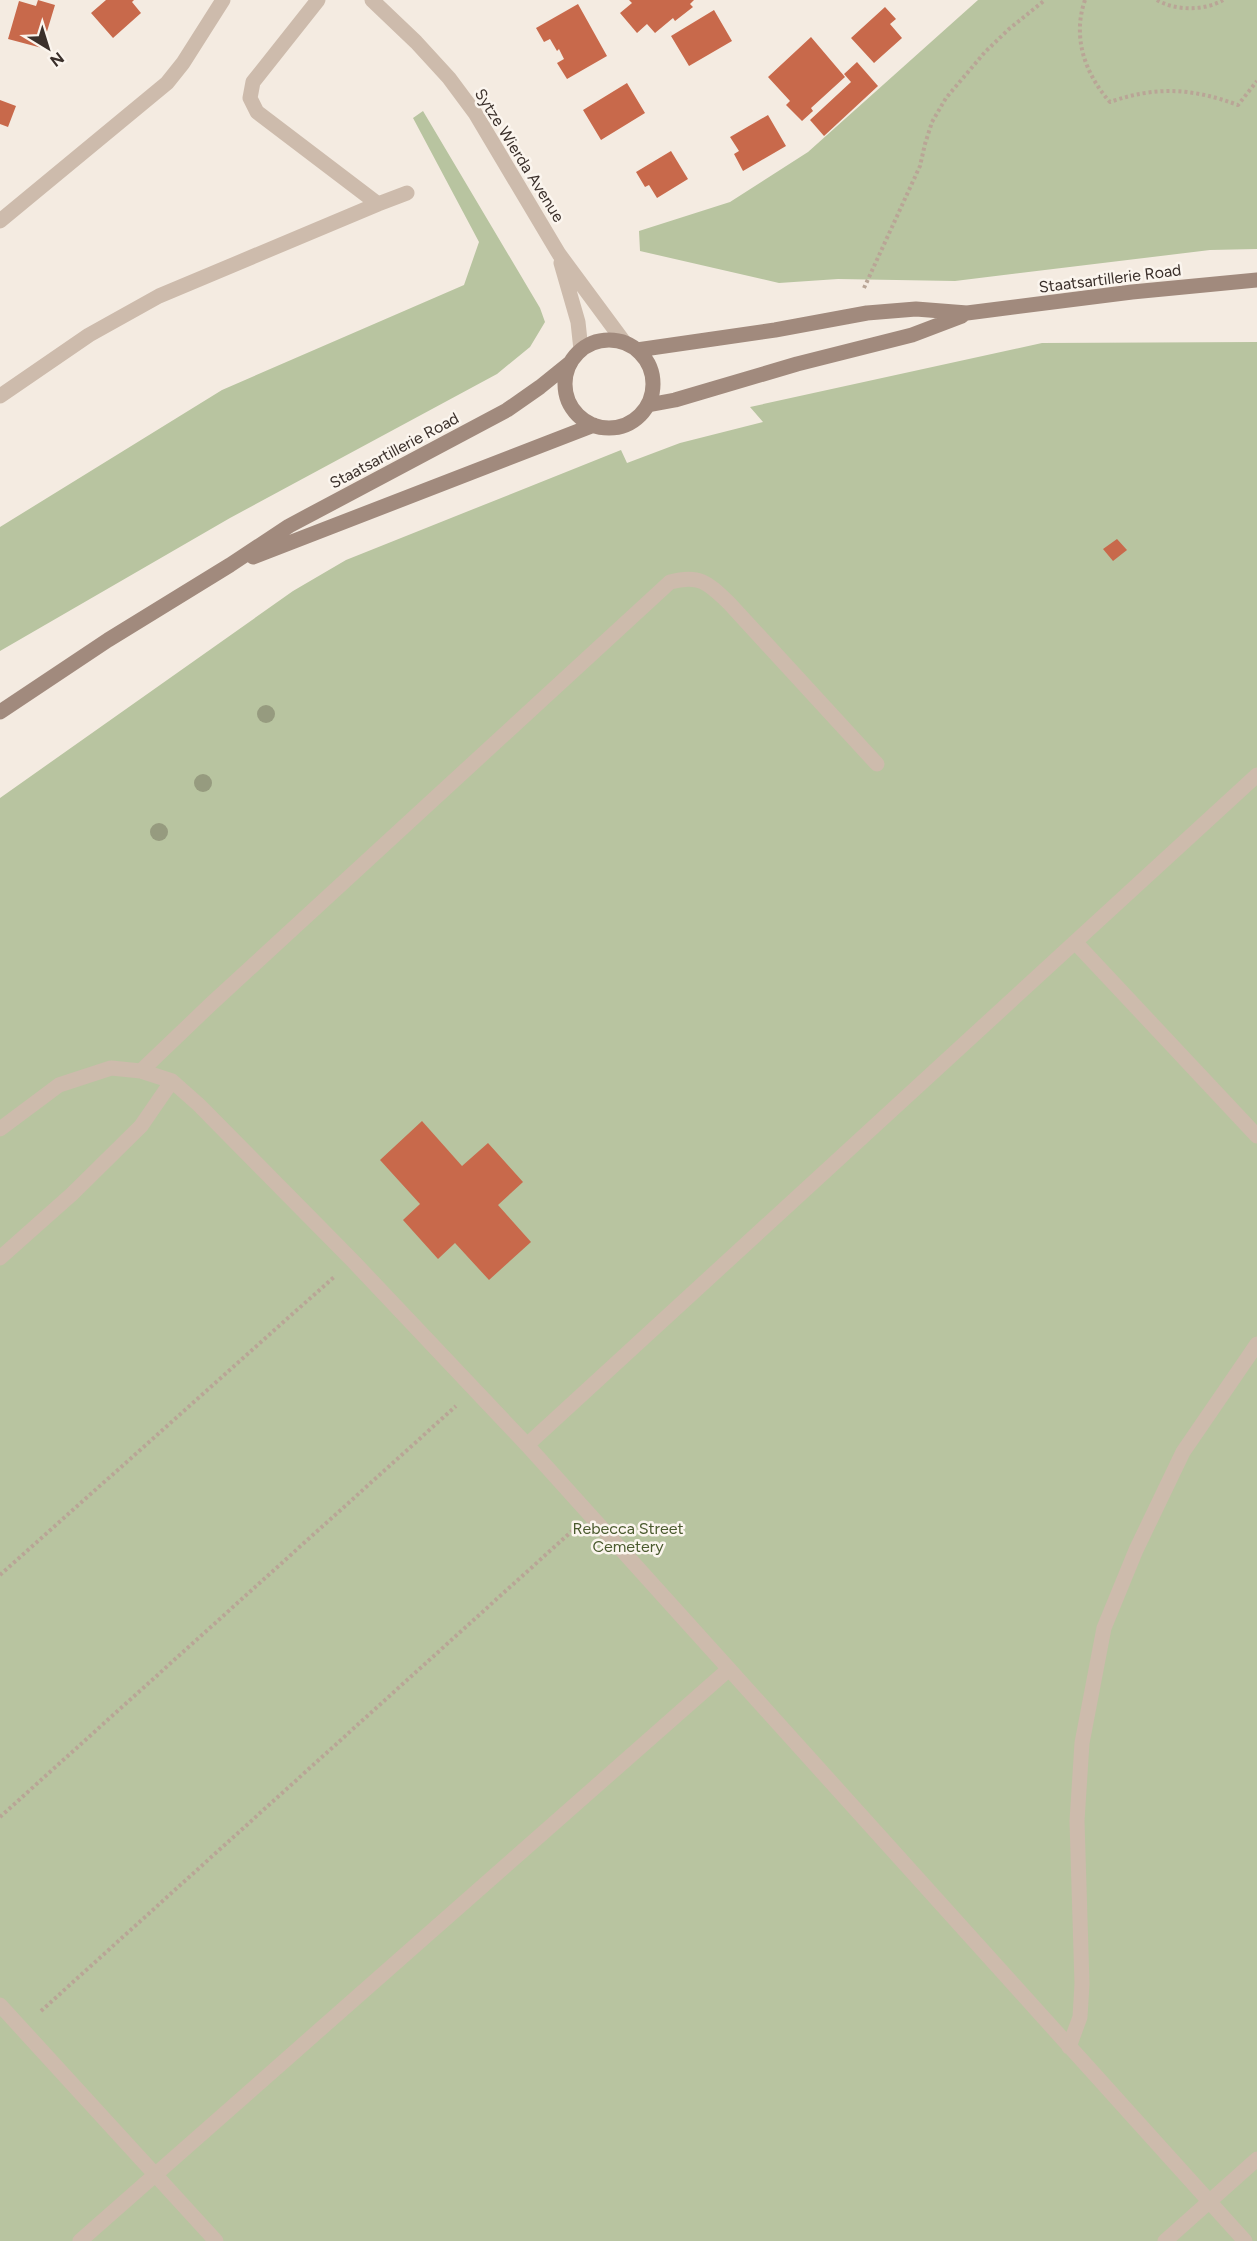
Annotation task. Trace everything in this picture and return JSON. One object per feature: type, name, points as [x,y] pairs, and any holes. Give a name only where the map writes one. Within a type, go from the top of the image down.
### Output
[{"type":"street","points":[[0,221],[166,83],[183,63],[223,0]]},
{"type":"street","points":[[318,0],[253,82],[250,98],[257,112],[378,204]]},
{"type":"street","name":"Sytze Wierda Avenue","points":[[372,0],[416,42],[449,78],[475,113],[559,254],[630,346]]},
{"type":"street","points":[[0,396],[88,335],[159,296],[407,194]]},
{"type":"street","name":"Sytze Wierda Avenue","points":[[559,254],[578,322],[576,356]]},
{"type":"street","name":"Staatsartillerie Road","points":[[648,405],[675,400],[797,364],[912,334],[967,314],[1131,292],[1257,280]]},
{"type":"street","name":"Staatsartillerie Road","points":[[630,346],[775,330],[851,316],[916,309],[967,314]]},
{"type":"street","points":[[609,340],[630,346],[649,365],[653,376],[651,396],[643,413],[629,423],[611,428],[594,425],[576,413],[569,404],[565,383],[576,356],[594,343],[609,340]]},
{"type":"street","name":"Staatsartillerie Road","points":[[0,712],[108,640],[289,526],[507,410],[540,387],[576,356]]},
{"type":"street","name":"Staatsartillerie Road","points":[[230,565],[291,544],[351,518],[594,425]]},
{"type":"street","points":[[141,1071],[670,582],[688,577],[709,584],[877,764]]},
{"type":"street","points":[[527,1445],[1257,775]]},
{"type":"street","points":[[1075,942],[1257,1136]]},
{"type":"street","points":[[0,1129],[58,1085],[111,1068],[141,1071],[172,1081],[200,1105],[352,1260],[527,1445],[1245,2241]]},
{"type":"street","points":[[0,1258],[72,1194],[141,1126],[172,1081]]},
{"type":"street","points":[[1069,2048],[1080,2018],[1082,1984],[1077,1821],[1082,1743],[1104,1629],[1136,1550],[1183,1452],[1257,1344]]},
{"type":"street","points":[[80,2241],[729,1669]]},
{"type":"street","points":[[0,2005],[216,2241]]},
{"type":"street","points":[[1165,2241],[1257,2159]]},
{"type":"path","points":[[851,316],[920,166],[932,122],[946,98],[985,52],[1045,0]]},
{"type":"path","points":[[1086,0],[1082,9],[1080,32],[1082,52],[1097,88],[1110,102],[1131,95],[1176,90],[1197,92],[1238,105],[1257,81]]},
{"type":"path","points":[[1157,0],[1180,8],[1200,8],[1223,0]]},
{"type":"path","points":[[0,1575],[352,1260]]},
{"type":"path","points":[[0,1817],[475,1390]]},
{"type":"path","points":[[22,2028],[590,1515]]},
{"type":"green space","points":[[978,0],[1257,0],[1257,249],[1210,250],[955,281],[838,279],[779,283],[640,251],[639,231],[730,202],[808,152]]},
{"type":"green space","points":[[423,111],[540,308],[545,322],[530,347],[497,374],[230,518],[0,651],[0,527],[222,390],[464,285],[479,242],[413,118]]},
{"type":"green space","name":"Rebecca Street Cemetery","points":[[1257,342],[1257,2241],[0,2241],[0,798],[293,591],[346,560],[621,450],[627,463],[680,443],[763,422],[750,407],[1042,343]]},
{"type":"building","points":[[38,0],[55,5],[42,48],[8,39],[19,1],[36,6]]},
{"type":"building","points":[[106,0],[134,0],[132,2],[141,13],[113,38],[91,13]]},
{"type":"building","points":[[629,0],[694,0],[690,4],[693,7],[675,21],[673,18],[655,33],[647,24],[637,33],[620,13],[632,3]]},
{"type":"building","points":[[578,4],[607,56],[567,79],[557,63],[564,59],[559,49],[557,51],[550,39],[544,42],[536,28]]},
{"type":"building","points":[[885,7],[896,19],[890,24],[902,38],[874,63],[851,38]]},
{"type":"building","points":[[714,10],[732,41],[689,66],[671,36]]},
{"type":"building","points":[[811,37],[845,77],[811,108],[813,111],[802,121],[786,105],[790,101],[768,77]]},
{"type":"building","points":[[857,62],[878,86],[824,136],[810,120],[851,82],[844,74]]},
{"type":"building","points":[[627,83],[645,113],[601,140],[583,110]]},
{"type":"building","points":[[0,100],[16,106],[8,127],[0,124]]},
{"type":"building","points":[[768,115],[786,146],[743,171],[734,154],[739,151],[730,137]]},
{"type":"building","points":[[671,151],[688,179],[657,198],[649,185],[645,187],[636,172]]},
{"type":"building","points":[[1117,539],[1127,550],[1113,561],[1103,549]]},
{"type":"building","points":[[422,1121],[462,1166],[488,1143],[523,1182],[498,1205],[531,1242],[489,1280],[455,1243],[438,1259],[403,1220],[420,1204],[380,1160]]}]
